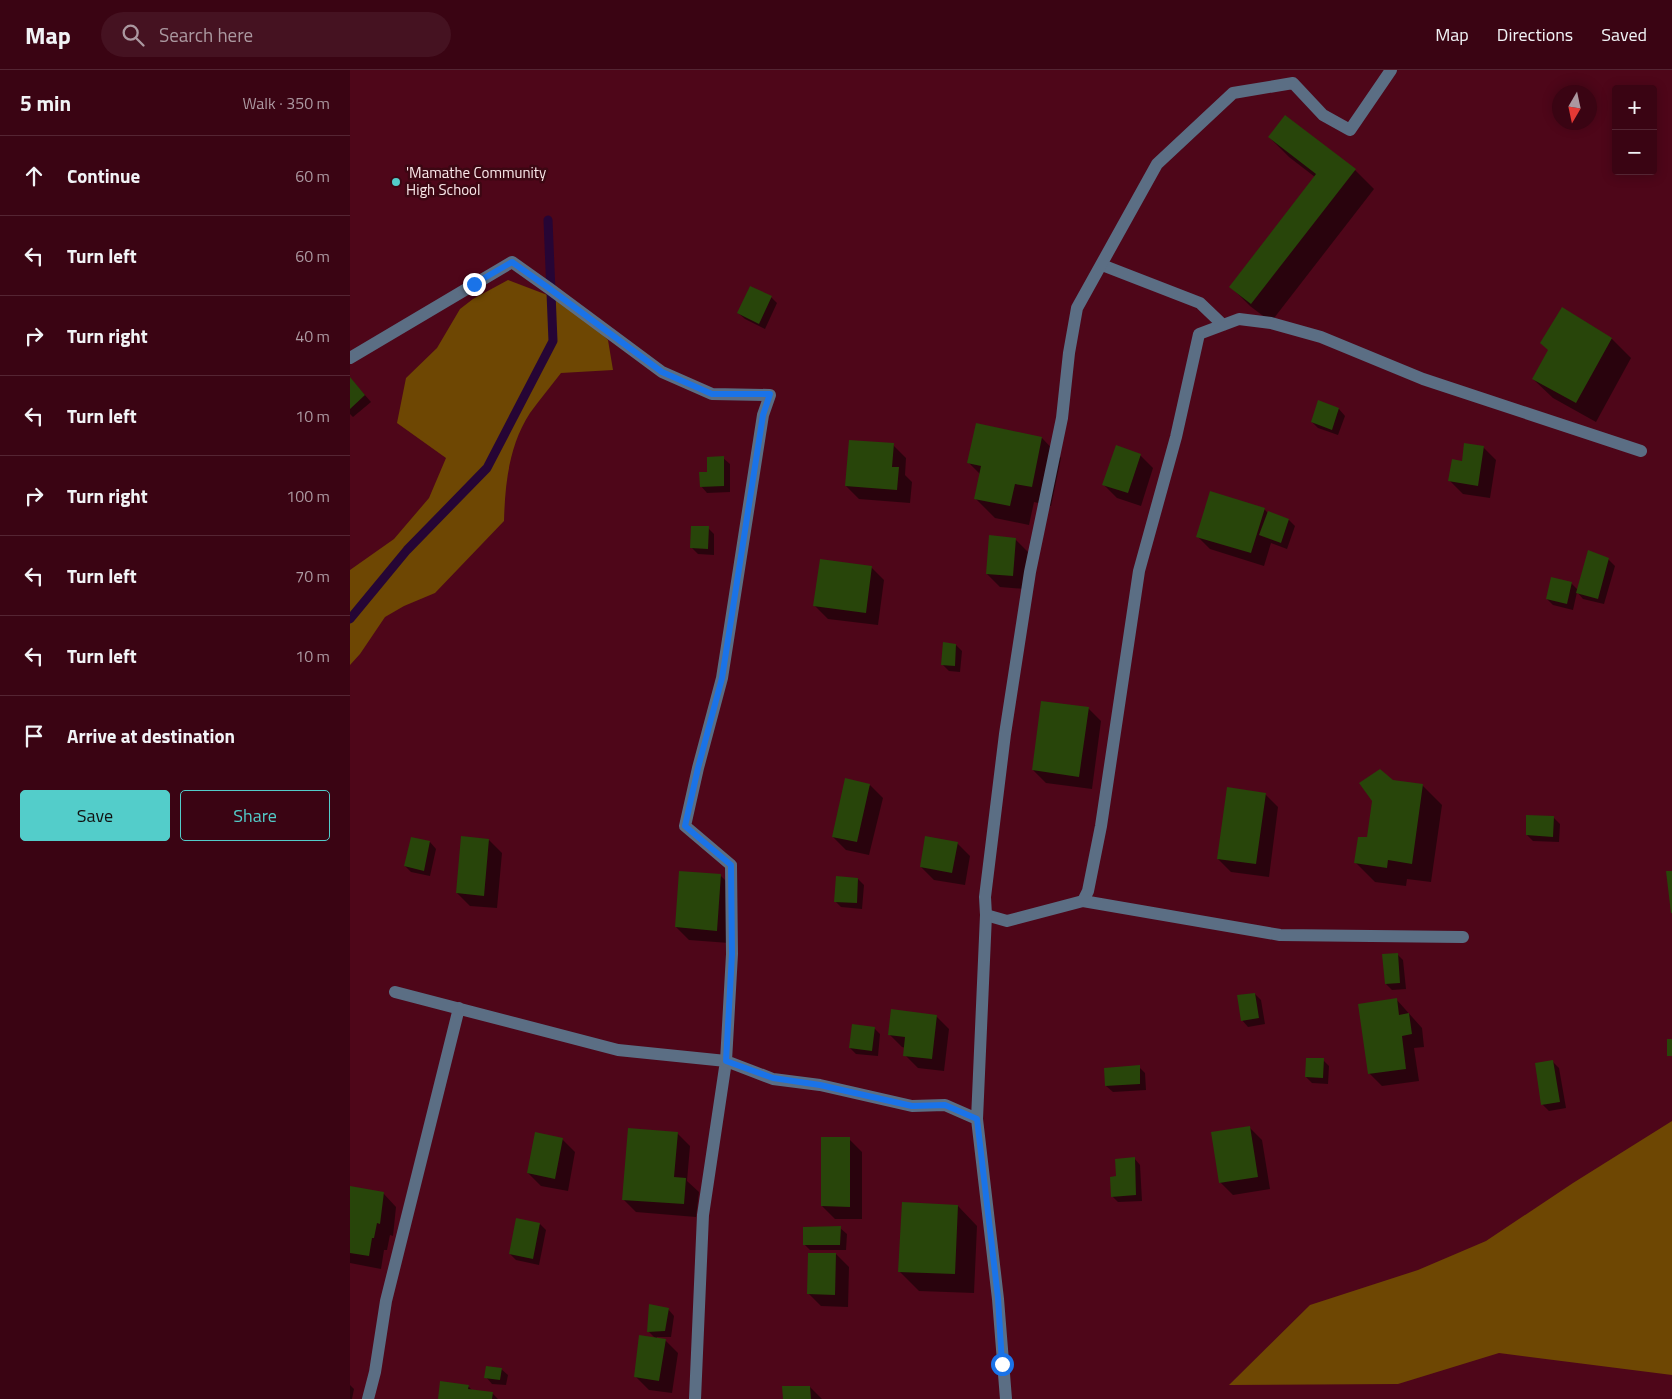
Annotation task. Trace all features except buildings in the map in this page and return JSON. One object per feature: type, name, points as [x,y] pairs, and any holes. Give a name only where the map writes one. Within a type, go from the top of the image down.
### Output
[{"type":"street","points":[[1006,1399],[998,1298],[977,1119],[986,915],[985,897],[1005,734],[1030,572],[1062,418],[1069,353],[1077,308],[1157,164],[1233,93],[1293,83],[1323,115],[1350,130],[1391,70]]},
{"type":"street","points":[[350,358],[512,262],[662,372],[712,394],[770,394],[763,415],[722,678],[685,826],[731,865],[732,954],[726,1061],[703,1216],[695,1399]]},
{"type":"street","points":[[1102,264],[1200,303],[1223,325]]},
{"type":"street","points":[[1083,901],[1088,890],[1101,826],[1139,571],[1176,437],[1199,334],[1239,319],[1271,323],[1321,337],[1423,379],[1641,451]]},
{"type":"street","points":[[986,915],[1008,921],[1083,901],[1280,936],[1463,938]]},
{"type":"street","points":[[395,992],[618,1050],[726,1061],[773,1078],[820,1085],[912,1106],[945,1105],[977,1119]]},
{"type":"street","points":[[368,1399],[375,1372],[386,1301],[459,1008]]},
{"type":"shaded area","points":[[508,280],[571,304],[608,340],[613,370],[561,373],[530,413],[517,438],[507,479],[504,521],[435,593],[404,606],[385,617],[360,654],[350,665],[350,570],[394,539],[429,498],[446,458],[397,423],[406,378],[437,348],[460,309],[473,299]]},
{"type":"shaded area","points":[[1672,1121],[1672,1375],[1499,1353],[1398,1384],[1229,1385],[1310,1305],[1418,1270],[1486,1241],[1573,1183]]},
{"type":"waterway","points":[[350,619],[407,550],[487,468],[553,341],[548,220]]},
{"type":"place","name":"'Mamathe Community High School","points":[[396,182]]},
{"type":"route","points":[[474,284],[512,262],[662,372],[712,394],[770,394],[763,415],[722,678],[685,826],[731,865],[732,954],[726,1061],[773,1078],[820,1085],[912,1106],[945,1105],[977,1119],[998,1298],[1002,1364]]}]
